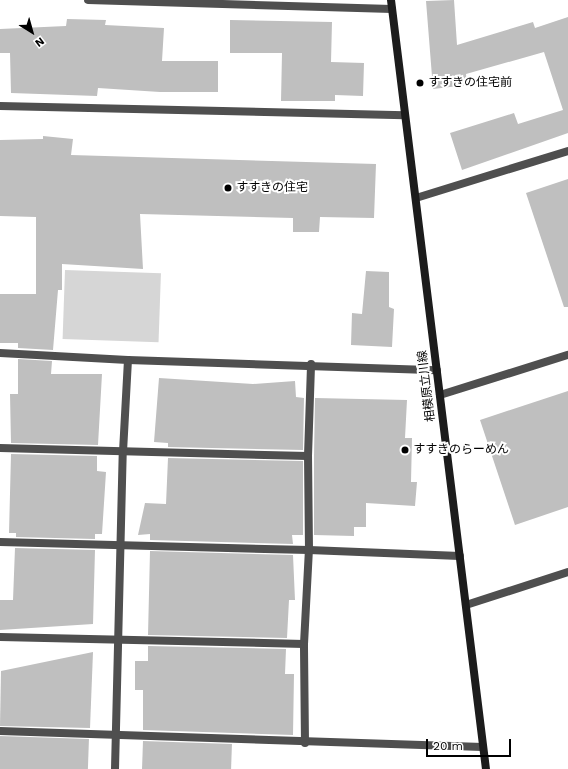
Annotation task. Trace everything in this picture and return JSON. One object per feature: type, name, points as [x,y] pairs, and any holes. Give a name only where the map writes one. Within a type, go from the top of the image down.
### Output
[{"type":"main road","name":"相模原立川線","points":[[391,0],[486,769]]},
{"type":"street","points":[[88,0],[392,9]]},
{"type":"street","points":[[0,106],[405,115]]},
{"type":"street","points":[[416,198],[568,151]]},
{"type":"street","points":[[0,353],[128,360],[311,364],[437,370]]},
{"type":"street","points":[[440,395],[568,355]]},
{"type":"street","points":[[115,769],[123,452],[128,360]]},
{"type":"street","points":[[306,743],[304,644],[309,550],[308,456],[311,364]]},
{"type":"street","points":[[0,448],[308,456]]},
{"type":"street","points":[[0,542],[309,550],[460,556]]},
{"type":"street","points":[[466,605],[568,572]]},
{"type":"street","points":[[0,637],[119,641],[304,644]]},
{"type":"street","points":[[0,731],[116,734],[306,743],[484,747]]},
{"type":"shaded area","points":[[65,270],[161,273],[159,342],[63,339]]},
{"type":"building","points":[[454,0],[457,45],[533,22],[535,28],[568,17],[568,133],[462,170],[450,133],[514,113],[518,124],[563,110],[544,52],[466,74],[467,85],[433,89],[426,1]]},
{"type":"building","points":[[67,19],[106,20],[105,25],[164,28],[162,61],[218,61],[218,92],[160,92],[98,88],[97,96],[11,93],[10,53],[0,53],[0,29],[66,26]]},
{"type":"building","points":[[230,20],[332,22],[331,62],[364,63],[363,96],[335,95],[335,101],[281,101],[282,53],[230,53]]},
{"type":"building","points":[[43,136],[73,139],[71,155],[376,164],[374,218],[320,217],[319,232],[293,232],[293,218],[140,214],[143,269],[62,264],[62,290],[58,290],[53,350],[18,348],[18,343],[0,343],[0,294],[36,294],[36,217],[0,216],[0,140],[43,139]]},
{"type":"building","points":[[568,179],[568,307],[564,307],[526,193]]},
{"type":"building","points":[[366,271],[389,272],[389,307],[394,309],[392,347],[351,345],[352,313],[362,314]]},
{"type":"building","points":[[18,359],[52,361],[51,374],[102,374],[98,445],[11,443],[10,394],[18,394]]},
{"type":"building","points":[[159,378],[253,384],[295,381],[296,397],[304,398],[303,450],[168,447],[168,443],[154,442]]},
{"type":"building","points":[[568,391],[568,507],[515,525],[480,420]]},
{"type":"building","points":[[315,398],[407,400],[405,438],[412,438],[411,482],[417,482],[415,506],[366,503],[366,527],[354,527],[354,536],[314,535]]},
{"type":"building","points":[[11,454],[97,456],[97,471],[106,472],[102,534],[95,534],[95,539],[16,537],[16,533],[9,533]]},
{"type":"building","points":[[168,458],[303,461],[303,535],[292,535],[293,544],[150,540],[150,534],[138,535],[145,503],[166,504]]},
{"type":"building","points":[[15,548],[95,550],[93,624],[0,630],[0,600],[13,600]]},
{"type":"building","points":[[150,551],[293,555],[295,600],[289,600],[287,638],[148,635]]},
{"type":"building","points":[[148,646],[286,649],[285,674],[294,674],[293,735],[143,730],[143,690],[135,690],[135,661],[148,661]]},
{"type":"building","points":[[93,652],[90,728],[0,726],[1,671]]},
{"type":"building","points":[[0,736],[89,739],[88,769],[0,769]]},
{"type":"building","points":[[143,741],[232,744],[231,769],[142,769]]},
{"type":"place","name":"すすきの住宅前","points":[[420,83]]},
{"type":"place","name":"すすきの住宅","points":[[228,188]]},
{"type":"place","name":"すすきのらーめん","points":[[405,450]]}]
